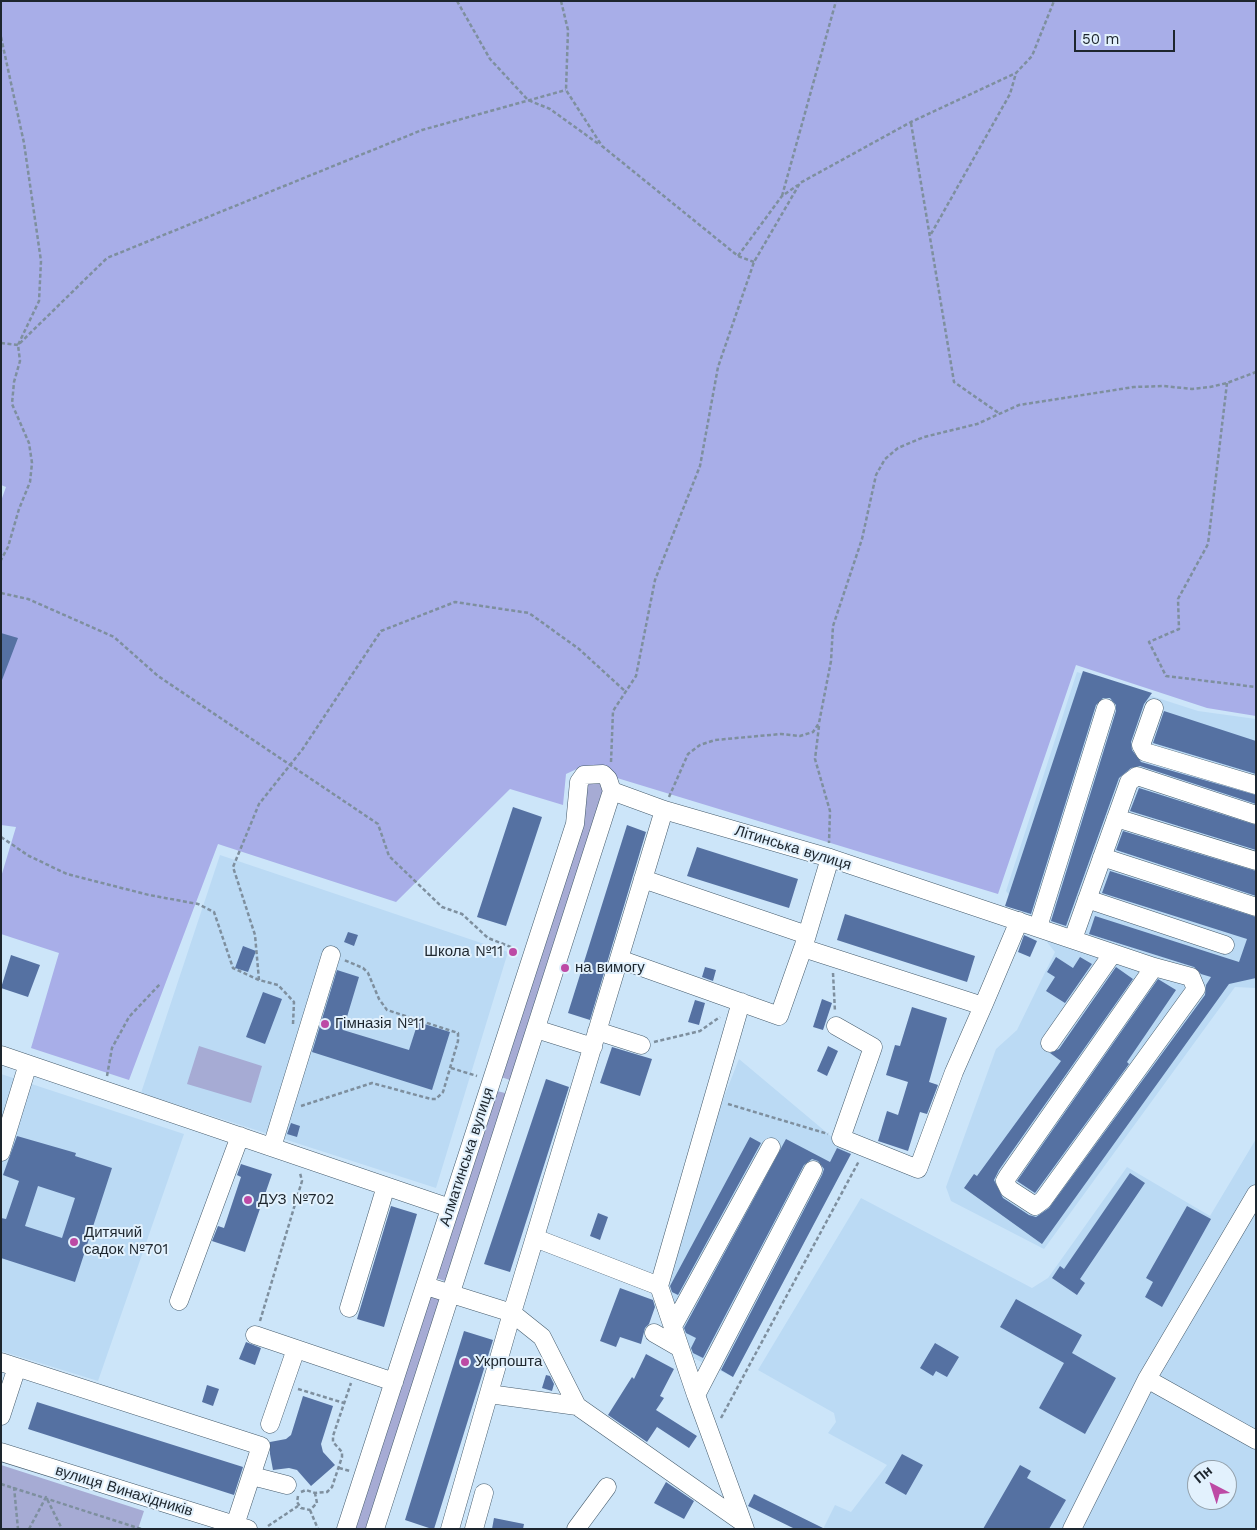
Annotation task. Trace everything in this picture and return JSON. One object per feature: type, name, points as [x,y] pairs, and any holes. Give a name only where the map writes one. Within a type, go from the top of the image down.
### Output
[{"type":"street","points":[[1038,927],[1106,708]]},
{"type":"street","points":[[1154,708],[1141,745],[1145,752],[1256,786]]},
{"type":"street","name":"Літинська вулиця","points":[[578,782],[584,775],[603,774],[608,779],[612,791],[664,810],[828,857],[1113,953],[1191,977],[1196,988],[1043,1200],[1035,1206],[1006,1186],[1008,1176],[1154,966]]},
{"type":"street","points":[[1073,939],[1129,782],[1137,776],[1256,814]]},
{"type":"street","name":"Алматинська вулиця","points":[[346,1529],[575,824],[578,782]]},
{"type":"street","name":"Алматинська вулиця","points":[[375,1529],[612,791]]},
{"type":"street","points":[[450,1529],[512,1312],[664,810]]},
{"type":"street","points":[[1116,818],[1256,861]]},
{"type":"street","points":[[619,959],[779,1016],[805,941],[828,857]]},
{"type":"street","points":[[1102,857],[1256,907]]},
{"type":"street","points":[[643,880],[805,941],[832,957],[982,1006]]},
{"type":"street","points":[[1087,899],[1225,945]]},
{"type":"street","points":[[836,1026],[873,1047],[841,1138],[918,1169],[954,1072],[1019,921]]},
{"type":"street","points":[[1050,1043],[1113,953]]},
{"type":"street","points":[[272,1147],[331,955]]},
{"type":"street","points":[[741,1002],[659,1286],[696,1395],[744,1526]]},
{"type":"street","points":[[536,1029],[641,1045]]},
{"type":"street","points":[[1,1055],[450,1208]]},
{"type":"street","points":[[1,1152],[28,1064]]},
{"type":"street","points":[[179,1301],[240,1136]]},
{"type":"street","points":[[673,1326],[771,1147]]},
{"type":"street","points":[[696,1395],[813,1170]]},
{"type":"street","points":[[349,1308],[386,1186]]},
{"type":"street","points":[[1072,1529],[1147,1379],[1256,1194]]},
{"type":"street","points":[[535,1238],[659,1286]]},
{"type":"street","points":[[426,1286],[512,1312],[542,1337],[577,1406],[744,1526]]},
{"type":"street","points":[[654,1333],[680,1348]]},
{"type":"street","points":[[255,1335],[394,1382]]},
{"type":"street","points":[[270,1424],[296,1349]]},
{"type":"street","points":[[1,1416],[9,1364],[261,1446],[252,1476],[242,1527]]},
{"type":"street","points":[[1147,1379],[1256,1440]]},
{"type":"street","points":[[489,1394],[577,1406]]},
{"type":"street","name":"вулиця Винахідників","points":[[1,1452],[242,1527]]},
{"type":"street","points":[[252,1476],[287,1485]]},
{"type":"street","points":[[576,1529],[607,1487]]},
{"type":"street","points":[[474,1529],[484,1493]]},
{"type":"path","points":[[457,1],[490,59],[528,100],[550,109],[602,146],[738,256],[754,262]]},
{"type":"path","points":[[561,1],[568,30],[566,90],[602,146]]},
{"type":"path","points":[[782,196],[836,1]]},
{"type":"path","points":[[738,256],[782,196],[800,183],[911,122],[1016,73],[1032,56],[1054,1]]},
{"type":"path","points":[[1,37],[24,144],[41,261],[39,301],[18,346],[20,361],[14,382],[12,404],[30,443],[32,463],[30,482],[19,508],[8,547],[1,560]]},
{"type":"path","points":[[930,236],[1010,94],[1016,73]]},
{"type":"path","points":[[18,346],[108,258],[422,130],[566,90]]},
{"type":"path","points":[[911,122],[954,382],[1000,414]]},
{"type":"path","points":[[611,766],[613,711],[636,676],[655,580],[700,466],[718,367],[754,262],[800,183]]},
{"type":"path","points":[[1,343],[18,346]]},
{"type":"path","points":[[828,857],[830,811],[814,760],[819,723],[831,661],[834,626],[862,539],[876,475],[885,459],[898,448],[924,436],[977,424],[1019,405],[1104,391],[1164,386],[1192,389],[1227,383],[1256,372]]},
{"type":"path","points":[[1227,383],[1208,544],[1178,599],[1179,629],[1149,642],[1166,676],[1256,687]]},
{"type":"path","points":[[1,592],[28,599],[114,637],[158,676],[378,824],[389,856],[442,906],[462,914],[488,938],[516,948]]},
{"type":"path","points":[[260,980],[256,935],[234,867],[259,804],[288,765],[302,750],[381,631],[455,602],[529,612],[579,649],[626,692]]},
{"type":"path","points":[[664,810],[688,754],[700,745],[715,740],[781,734],[800,736],[813,732],[819,723]]},
{"type":"path","points":[[1,837],[30,856],[66,874],[166,899],[198,904],[214,912],[233,968],[260,980],[278,985],[294,1002],[293,1030]]},
{"type":"path","points":[[282,1112],[372,1083],[436,1099],[444,1092],[458,1041],[458,1032],[387,1010],[382,1006],[370,978],[363,968],[331,955]]},
{"type":"path","points":[[832,957],[836,1026]]},
{"type":"path","points":[[106,1090],[112,1048],[129,1017],[160,984]]},
{"type":"path","points":[[641,1045],[700,1031],[741,1002]]},
{"type":"path","points":[[450,1068],[478,1077]]},
{"type":"path","points":[[713,1100],[841,1138]]},
{"type":"path","points":[[711,1437],[865,1149]]},
{"type":"path","points":[[255,1335],[302,1181],[298,1164]]},
{"type":"path","points":[[315,1493],[317,1502],[310,1510],[304,1510],[298,1506],[297,1499],[300,1493],[306,1490],[315,1493],[327,1492],[332,1487],[339,1468],[342,1452],[333,1442],[334,1436],[355,1369]]},
{"type":"path","points":[[284,1384],[344,1404]]},
{"type":"path","points":[[339,1468],[352,1472]]},
{"type":"path","points":[[1,1484],[141,1529]]},
{"type":"path","points":[[14,1488],[18,1529]]},
{"type":"path","points":[[29,1529],[46,1497]]},
{"type":"path","points":[[46,1497],[62,1529]]},
{"type":"path","points":[[268,1526],[298,1506]]},
{"type":"path","points":[[310,1510],[318,1529]]},
{"type":"shaded area","points":[[1,1],[1256,1],[1256,716],[1207,708],[1076,665],[998,894],[581,767],[566,774],[563,805],[510,789],[396,902],[218,844],[129,1080],[31,1048],[59,953],[1,934],[1,877],[16,827],[1,825],[1,501],[6,487],[1,485]]},
{"type":"shaded area","points":[[1077,672],[1198,711],[1256,719],[1256,988],[1235,987],[1044,1249],[951,1201],[946,1187],[996,1049],[1017,1030],[1055,952],[1006,891]]},
{"type":"shaded area","points":[[593,779],[602,782],[605,788],[513,1081],[501,1077],[585,785]]},
{"type":"shaded area","name":"Гімназія №11","points":[[220,855],[508,952],[436,1188],[141,1093]]},
{"type":"shaded area","points":[[199,1046],[262,1066],[251,1103],[187,1084]]},
{"type":"shaded area","points":[[739,1059],[851,1153],[733,1377],[687,1355],[656,1270]]},
{"type":"shaded area","name":"Дитячий садок №701","points":[[1,1074],[184,1134],[98,1381],[1,1351]]},
{"type":"shaded area","points":[[497,1091],[509,1094],[448,1282],[436,1278]]},
{"type":"shaded area","points":[[1256,1139],[1256,1529],[823,1529],[835,1505],[851,1512],[887,1465],[828,1433],[836,1422],[834,1413],[758,1370],[861,1198],[1032,1288],[1048,1278],[1127,1167],[1210,1216]]},
{"type":"shaded area","points":[[430,1293],[442,1297],[366,1529],[352,1529]]},
{"type":"shaded area","points":[[1,1465],[144,1511],[138,1529],[1,1529]]},
{"type":"building","points":[[1,633],[18,638],[2,680],[1,679]]},
{"type":"building","points":[[1083,671],[1152,693],[1144,704],[1131,742],[1132,750],[1141,762],[1256,795],[1256,804],[1140,766],[1131,768],[1119,778],[1066,926],[1051,921],[1116,711],[1116,705],[1110,698],[1103,698],[1096,705],[1031,914],[1005,906]]},
{"type":"building","points":[[1164,711],[1256,741],[1256,774],[1153,743]]},
{"type":"building","points":[[1139,788],[1256,825],[1256,850],[1130,811]]},
{"type":"building","points":[[513,807],[542,817],[506,926],[477,917]]},
{"type":"building","points":[[627,825],[646,832],[590,1020],[568,1013]]},
{"type":"building","points":[[1123,831],[1256,871],[1256,896],[1116,850]]},
{"type":"building","points":[[697,847],[798,879],[789,908],[687,876]]},
{"type":"building","points":[[1110,871],[1256,917],[1256,978],[1229,984],[1042,1244],[964,1188],[974,1174],[977,1176],[1061,1061],[1050,1053],[1059,1049],[1116,967],[1133,979],[999,1170],[994,1180],[1003,1198],[1029,1215],[1036,1217],[1049,1208],[1205,995],[1206,985],[1211,977],[1201,974],[1194,967],[1089,934],[1095,916],[1239,962],[1247,939],[1102,893]]},
{"type":"building","points":[[845,914],[975,956],[967,982],[837,940]]},
{"type":"building","points":[[348,932],[358,935],[354,946],[344,942]]},
{"type":"building","points":[[1024,935],[1037,941],[1030,957],[1018,952]]},
{"type":"building","points":[[243,946],[256,951],[248,972],[235,968]]},
{"type":"building","points":[[11,955],[40,965],[28,997],[1,988]]},
{"type":"building","points":[[1056,957],[1073,968],[1080,957],[1092,964],[1065,1003],[1046,991],[1055,977],[1047,972]]},
{"type":"building","points":[[705,967],[716,970],[713,981],[702,977]]},
{"type":"building","points":[[337,970],[359,977],[343,1030],[409,1050],[418,1022],[450,1032],[432,1090],[312,1052]]},
{"type":"building","points":[[1158,979],[1176,990],[1127,1062],[1129,1064],[1035,1193],[1017,1181]]},
{"type":"building","points":[[263,992],[282,999],[265,1044],[246,1037]]},
{"type":"building","points":[[822,999],[832,1003],[823,1030],[813,1027]]},
{"type":"building","points":[[695,1000],[705,1003],[699,1025],[688,1022]]},
{"type":"building","points":[[912,1007],[947,1018],[929,1082],[938,1085],[927,1114],[920,1112],[908,1151],[878,1141],[887,1111],[898,1115],[908,1082],[886,1075],[895,1045],[900,1046]]},
{"type":"building","points":[[828,1046],[838,1051],[827,1076],[817,1071]]},
{"type":"building","points":[[612,1047],[652,1059],[640,1096],[600,1083]]},
{"type":"building","points":[[546,1079],[569,1087],[510,1272],[484,1264]]},
{"type":"building","points":[[291,1123],[300,1126],[297,1137],[287,1134]]},
{"type":"building","points":[[17,1136],[76,1153],[75,1156],[112,1168],[75,1282],[1,1258],[1,1218],[6,1219],[19,1181],[3,1175]],"holes":[[[38,1186],[75,1198],[62,1238],[25,1226]]]},
{"type":"building","points":[[750,1137],[761,1143],[678,1295],[672,1292],[670,1286]]},
{"type":"building","points":[[786,1139],[830,1162],[837,1148],[851,1154],[733,1377],[721,1370],[822,1175],[824,1169],[818,1161],[812,1159],[804,1165],[703,1358],[693,1353],[691,1348],[696,1338],[686,1333],[684,1328]]},
{"type":"building","name":"ДУЗ №702","points":[[241,1164],[272,1174],[245,1252],[212,1241],[218,1226],[224,1228],[241,1177],[237,1175]]},
{"type":"building","points":[[1130,1173],[1145,1183],[1080,1279],[1085,1283],[1077,1295],[1052,1278],[1060,1266],[1064,1269]]},
{"type":"building","points":[[391,1206],[417,1214],[384,1327],[357,1319]]},
{"type":"building","points":[[1187,1206],[1211,1219],[1162,1307],[1145,1297],[1153,1282],[1146,1278]]},
{"type":"building","points":[[598,1213],[608,1217],[600,1240],[590,1236]]},
{"type":"building","points":[[620,1288],[653,1300],[655,1307],[649,1324],[645,1328],[641,1344],[620,1337],[616,1347],[600,1341]]},
{"type":"building","points":[[1016,1299],[1082,1335],[1072,1353],[1116,1378],[1085,1434],[1039,1408],[1064,1363],[1000,1327]]},
{"type":"building","points":[[464,1331],[493,1340],[434,1529],[432,1529],[405,1520]]},
{"type":"building","points":[[246,1342],[261,1348],[255,1365],[239,1359]]},
{"type":"building","points":[[935,1343],[959,1357],[947,1377],[936,1371],[933,1376],[920,1368]]},
{"type":"building","points":[[646,1354],[674,1369],[660,1396],[664,1398],[656,1410],[697,1436],[689,1448],[657,1427],[647,1442],[608,1415],[632,1377],[634,1379]]},
{"type":"building","points":[[546,1375],[550,1376],[554,1384],[552,1391],[542,1388]]},
{"type":"building","points":[[207,1385],[219,1389],[213,1406],[202,1402]]},
{"type":"building","points":[[303,1396],[333,1406],[321,1444],[323,1452],[335,1465],[311,1486],[297,1470],[289,1468],[273,1470],[270,1454],[270,1442],[286,1439],[291,1435]]},
{"type":"building","points":[[37,1402],[243,1467],[234,1495],[28,1429]]},
{"type":"building","points":[[902,1454],[923,1465],[906,1495],[885,1483]]},
{"type":"building","points":[[1020,1465],[1031,1471],[1027,1478],[1066,1500],[1049,1529],[983,1529]]},
{"type":"building","points":[[666,1482],[694,1501],[684,1519],[654,1503]]},
{"type":"building","points":[[754,1494],[825,1529],[795,1529],[748,1506]]},
{"type":"building","points":[[494,1518],[524,1524],[523,1529],[492,1529]]},
{"type":"place","name":"Школа №11","points":[[513,952]]},
{"type":"place","name":"на вимогу","points":[[565,968]]},
{"type":"place","name":"Гімназія №11","points":[[325,1024]]},
{"type":"place","name":"ДУЗ №702","points":[[248,1200]]},
{"type":"place","name":"Дитячий садок №701","points":[[74,1242]]},
{"type":"place","name":"Укрпошта","points":[[465,1362]]}]
